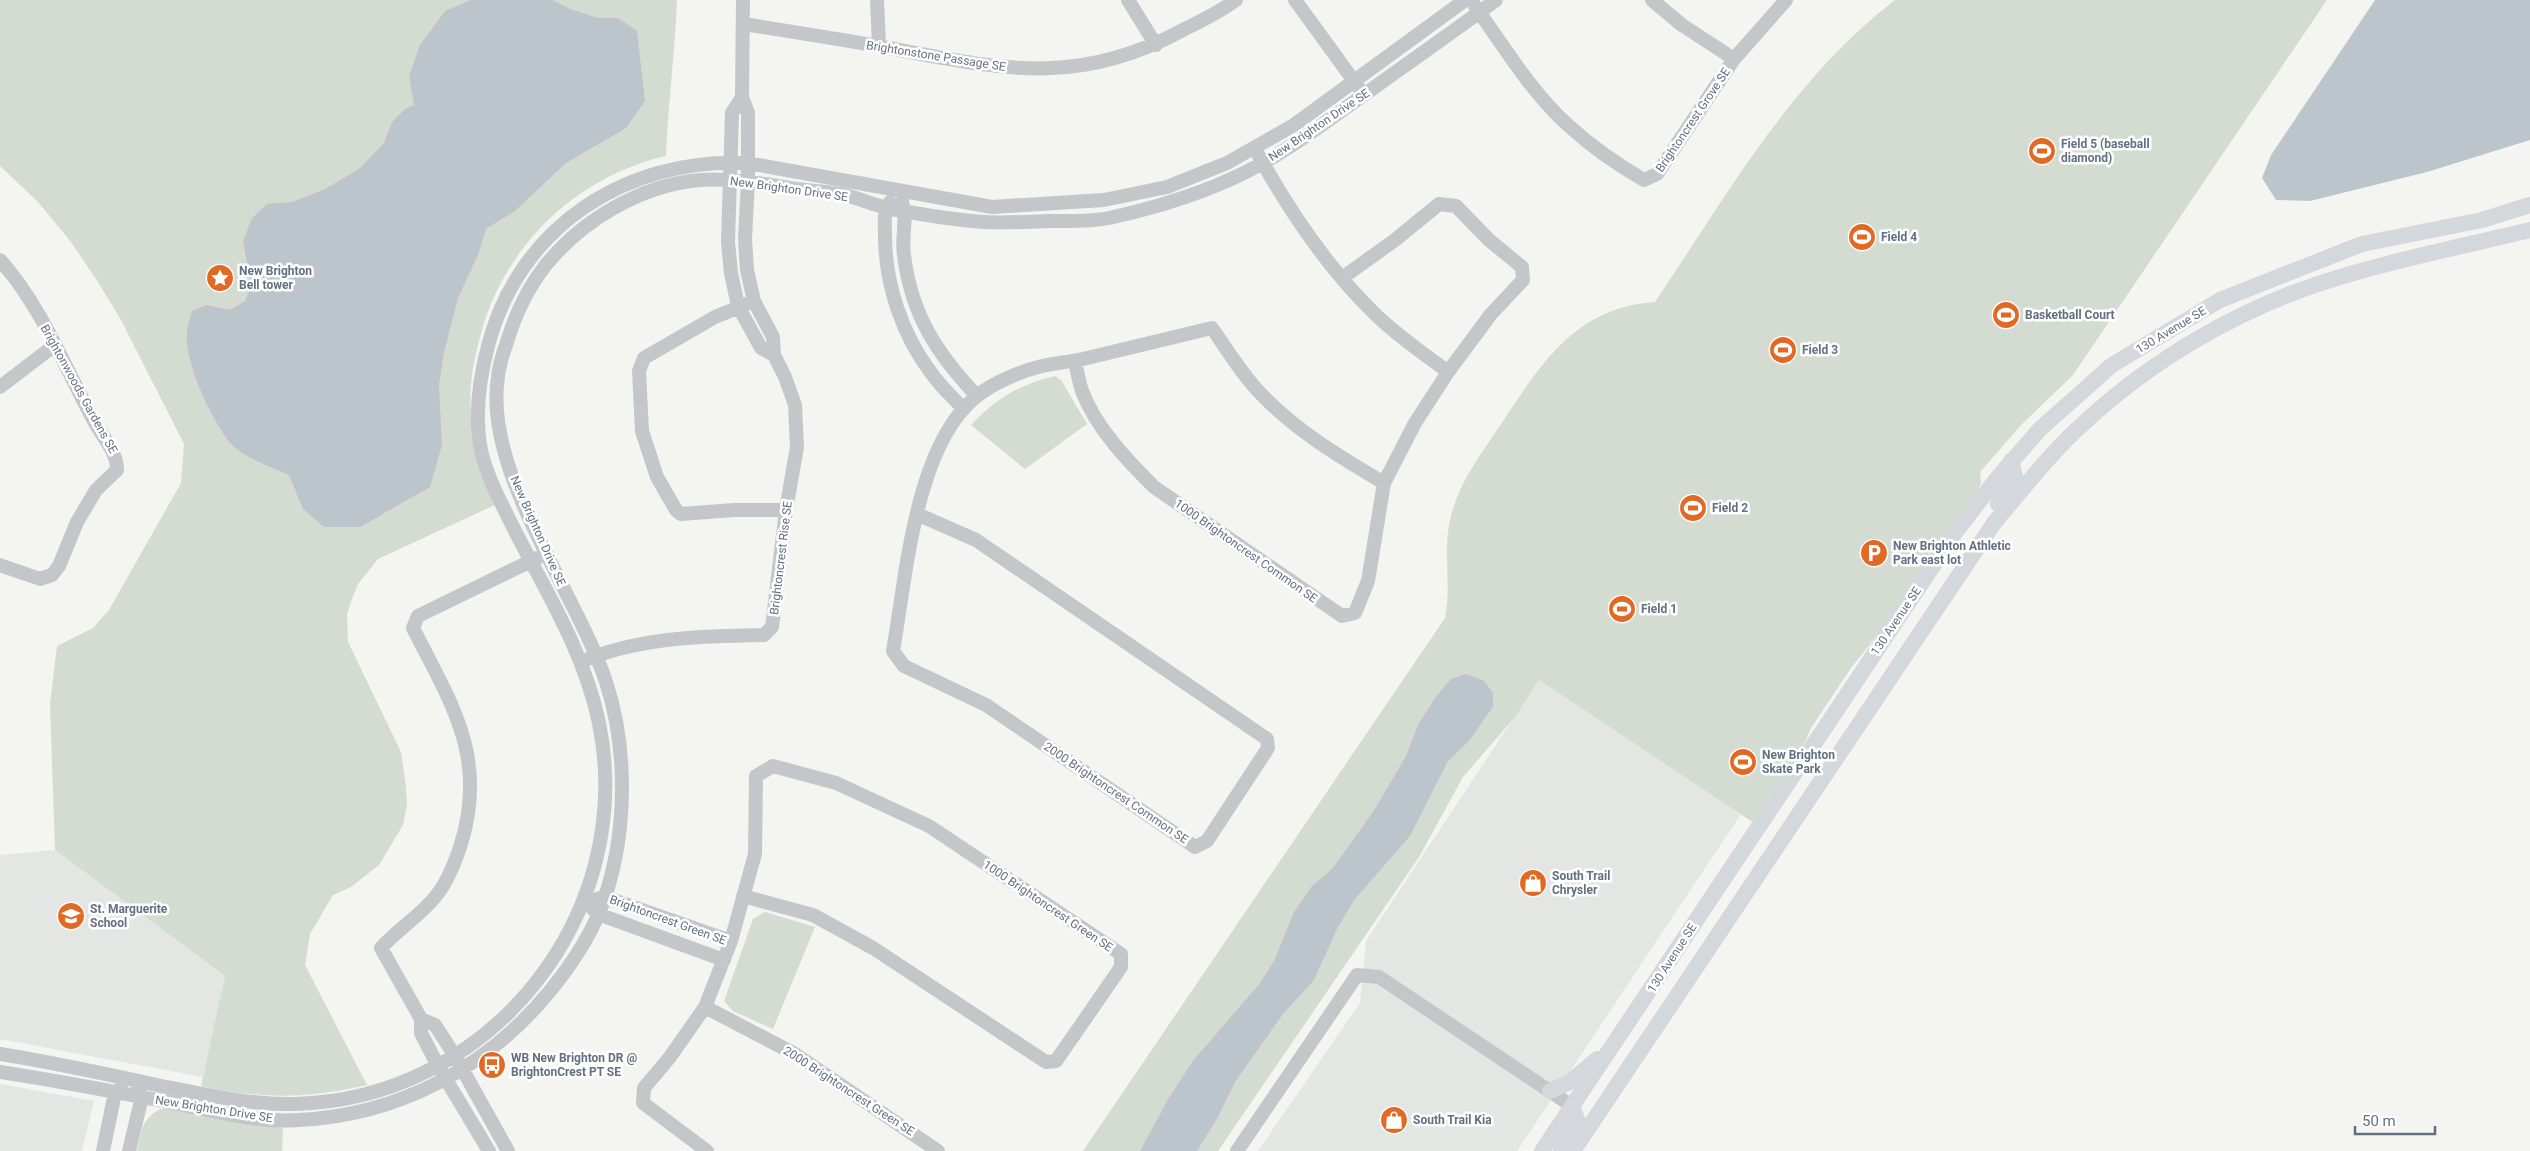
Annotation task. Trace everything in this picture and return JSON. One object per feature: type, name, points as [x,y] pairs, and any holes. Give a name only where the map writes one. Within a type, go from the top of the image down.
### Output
[{"type":"main road","name":"130 Avenue SE","points":[[1542,1151],[1957,530],[2040,429],[2112,365],[2220,300],[2362,244],[2482,220],[2530,205]]},
{"type":"main road","name":"130 Avenue SE","points":[[1573,1151],[1994,523],[2061,446],[2085,422],[2152,369],[2186,346],[2250,312],[2320,283],[2364,270],[2530,230]]},
{"type":"main road","points":[[1924,629],[1935,598],[1948,574],[2009,489],[2015,477],[2011,462],[2022,463],[2035,460],[2061,446]]},
{"type":"main road","points":[[1550,1091],[1570,1082],[1616,1042]]},
{"type":"main road","points":[[1561,1151],[1577,1119],[1572,1106],[1591,1101],[1624,1075]]},
{"type":"street","points":[[742,98],[743,0]]},
{"type":"street","points":[[877,0],[879,46]]},
{"type":"street","points":[[1128,0],[1156,45]]},
{"type":"street","name":"Brightonstone Passage SE","points":[[743,24],[879,46],[956,62],[1018,69],[1066,69],[1120,58],[1156,45],[1236,0]]},
{"type":"street","points":[[1294,0],[1364,95]]},
{"type":"street","name":"New Brighton Drive SE","points":[[0,1054],[244,1102],[298,1104],[337,1100],[376,1091],[417,1076],[455,1056],[500,1021],[528,994],[564,941],[585,900],[599,845],[605,783],[599,723],[591,690],[580,662],[553,603],[502,505],[481,452],[476,407],[482,367],[492,328],[505,299],[541,246],[565,220],[596,198],[625,183],[656,172],[717,162],[748,164],[899,192],[992,206],[1104,200],[1167,187],[1227,163],[1255,149],[1294,125],[1353,80],[1465,0]]},
{"type":"street","name":"Brightoncrest Grove SE","points":[[1470,0],[1531,84],[1569,126],[1619,165],[1644,180],[1657,174],[1734,60],[1786,0]]},
{"type":"street","name":"New Brighton Drive SE","points":[[0,1072],[246,1117],[298,1121],[382,1107],[423,1092],[480,1058],[538,1005],[563,974],[598,914],[605,897],[617,841],[622,783],[616,722],[608,686],[597,656],[524,506],[506,455],[498,418],[497,381],[513,323],[524,300],[545,266],[595,219],[623,203],[660,188],[698,180],[730,180],[847,196],[885,208],[968,221],[1102,220],[1180,199],[1241,175],[1303,139],[1496,0]]},
{"type":"street","points":[[1652,0],[1682,25],[1734,60]]},
{"type":"street","name":"Brightoncrest Rise SE","points":[[742,98],[732,113],[728,242],[738,306],[761,348],[774,355]]},
{"type":"street","name":"Brightoncrest Rise SE","points":[[580,662],[618,648],[658,641],[764,635],[772,627],[786,510],[797,448],[795,405],[785,377],[774,355],[773,337],[754,301],[747,270],[745,239],[748,182],[748,113],[742,98]]},
{"type":"street","points":[[1255,149],[1262,163],[1322,253],[1342,278],[1374,313],[1448,372]]},
{"type":"street","points":[[899,192],[885,208],[888,270],[896,305],[912,346],[932,376],[963,409],[977,396],[1040,366],[1075,361],[1212,328],[1262,395],[1286,418],[1322,446],[1384,483]]},
{"type":"street","points":[[899,192],[905,211],[903,246],[906,276],[912,295],[930,338],[948,366],[977,396]]},
{"type":"street","name":"1000 Brightoncrest Common SE","points":[[1075,361],[1083,392],[1101,426],[1131,464],[1154,487],[1342,616],[1355,613],[1368,580],[1384,483],[1416,423],[1448,372],[1491,314],[1523,280],[1522,267],[1489,240],[1456,206],[1439,204],[1395,240],[1342,278]]},
{"type":"street","name":"Brightonwoods Gardens SE","points":[[0,260],[26,293],[70,370],[95,422],[117,459],[117,470],[96,490],[77,522],[59,566],[52,575],[40,579],[0,565]]},
{"type":"street","points":[[754,301],[715,317],[644,358],[638,371],[642,431],[657,477],[676,510],[681,514],[734,510],[786,510]]},
{"type":"street","points":[[0,388],[55,345]]},
{"type":"street","name":"2000 Brightoncrest Common SE","points":[[917,514],[976,540],[1268,739],[1268,748],[1207,841],[1195,847],[986,705],[904,666],[893,651],[917,514],[920,500],[938,449],[963,409]]},
{"type":"street","points":[[489,1151],[438,1066],[421,1033],[421,1019],[381,948],[412,922],[437,895],[454,867],[464,834],[470,802],[469,768],[465,737],[451,703],[413,628],[418,616],[547,553]]},
{"type":"street","name":"1000 Brightoncrest Green SE","points":[[731,941],[743,896],[755,854],[756,776],[773,766],[836,783],[929,826],[1120,954],[1121,967],[1056,1061],[1046,1062],[873,948],[813,915],[743,896]]},
{"type":"street","name":"Brightoncrest Green SE","points":[[605,897],[731,941],[724,960],[598,914],[585,900],[605,897]]},
{"type":"street","points":[[707,1151],[643,1103],[644,1088],[670,1058],[704,1007],[724,960]]},
{"type":"street","points":[[1237,1151],[1357,974],[1379,977],[1572,1106]]},
{"type":"street","name":"2000 Brightoncrest Green SE","points":[[704,1007],[795,1054],[938,1151]]},
{"type":"street","points":[[421,1019],[435,1025],[455,1056],[508,1151]]},
{"type":"street","points":[[103,1151],[115,1093],[131,1079],[142,1098],[129,1151]]},
{"type":"shaded area","points":[[0,0],[677,0],[666,156],[632,166],[601,181],[572,200],[546,222],[524,248],[505,276],[490,307],[474,361],[470,400],[476,441],[497,504],[378,559],[358,584],[347,614],[348,642],[401,752],[407,805],[403,825],[379,865],[351,887],[333,895],[310,934],[305,965],[367,1085],[324,1093],[284,1096],[244,1093],[201,1086],[225,976],[55,850],[50,704],[57,646],[93,628],[109,610],[181,483],[184,444],[121,320],[98,282],[71,242],[38,202],[0,166]]},
{"type":"shaded area","points":[[471,0],[553,0],[570,9],[598,18],[618,18],[637,31],[645,101],[626,128],[566,163],[515,211],[486,229],[478,255],[458,298],[444,352],[439,385],[442,445],[430,487],[360,527],[324,527],[303,509],[289,475],[258,462],[236,449],[216,422],[201,392],[190,360],[187,346],[187,331],[192,311],[206,305],[230,310],[245,301],[251,287],[243,241],[252,218],[267,204],[292,202],[325,189],[359,169],[384,143],[392,122],[405,109],[414,105],[409,76],[420,45],[445,11]]},
{"type":"shaded area","points":[[1895,0],[2327,0],[2073,375],[2022,424],[1980,472],[1981,483],[1976,495],[1886,624],[1851,668],[1811,728],[1803,747],[1754,823],[1539,680],[1515,717],[1463,777],[1419,857],[1218,1151],[1083,1151],[1445,618],[1448,592],[1448,529],[1455,503],[1471,470],[1529,382],[1562,344],[1581,328],[1602,315],[1627,306],[1655,302],[1735,180],[1793,102],[1824,65],[1858,31]]},
{"type":"shaded area","points":[[2375,0],[2530,0],[2530,140],[2427,172],[2310,201],[2276,200],[2262,178],[2271,155]]},
{"type":"shaded area","points":[[1055,376],[1061,380],[1087,424],[1025,469],[971,425],[989,408],[1009,394],[1031,383]]},
{"type":"shaded area","points":[[1466,674],[1483,680],[1493,693],[1493,707],[1469,741],[1448,761],[1410,836],[1354,900],[1337,929],[1314,980],[1283,1014],[1235,1082],[1218,1117],[1197,1151],[1140,1151],[1167,1101],[1192,1062],[1260,983],[1274,961],[1294,912],[1311,887],[1333,868],[1375,809],[1406,756],[1418,725],[1435,698],[1451,679]]},
{"type":"shaded area","points":[[1539,680],[1741,814],[1517,1151],[1258,1151],[1360,1003],[1366,941]]},
{"type":"shaded area","name":"St. Marguerite School","points":[[55,850],[225,976],[203,1077],[0,1039],[0,855]]},
{"type":"shaded area","points":[[765,912],[815,927],[773,1029],[733,1011],[724,1001],[753,919]]},
{"type":"shaded area","points":[[0,1084],[94,1101],[82,1151],[0,1151]]},
{"type":"shaded area","points":[[160,1109],[174,1109],[283,1125],[282,1151],[137,1151],[143,1126],[149,1117]]},
{"type":"place","name":"Field 5 (baseball diamond)","points":[[2042,151]]},
{"type":"place","name":"Field 4","points":[[1862,237]]},
{"type":"place","name":"New Brighton Bell tower","points":[[220,278]]},
{"type":"place","name":"Basketball Court","points":[[2006,315]]},
{"type":"place","name":"Field 3","points":[[1783,350]]},
{"type":"place","name":"Field 2","points":[[1693,508]]},
{"type":"place","name":"New Brighton Athletic Park east lot","points":[[1874,553]]},
{"type":"place","name":"Field 1","points":[[1622,609]]},
{"type":"place","name":"New Brighton Skate Park","points":[[1743,762]]},
{"type":"place","name":"South Trail Chrysler","points":[[1533,883]]},
{"type":"place","name":"St. Marguerite School","points":[[71,916]]},
{"type":"place","name":"WB New Brighton DR @ BrightonCrest PT SE","points":[[492,1065]]},
{"type":"place","name":"South Trail Kia","points":[[1394,1120]]}]
